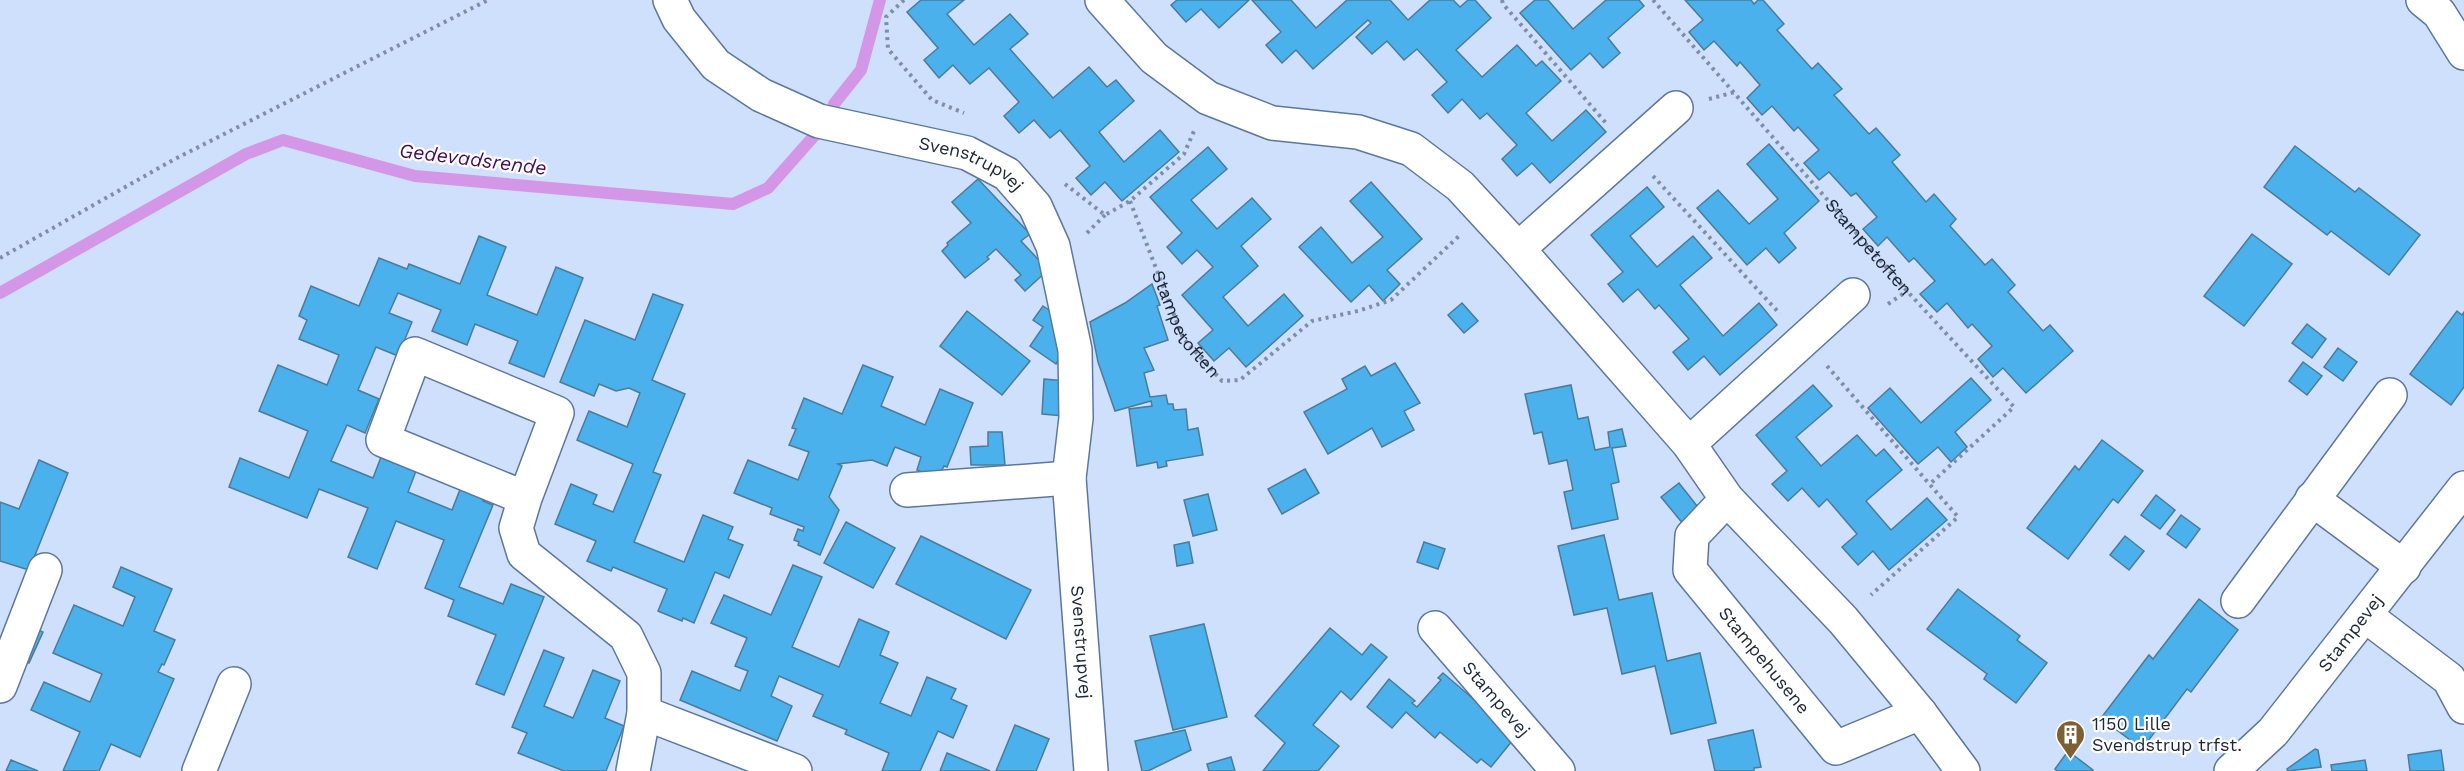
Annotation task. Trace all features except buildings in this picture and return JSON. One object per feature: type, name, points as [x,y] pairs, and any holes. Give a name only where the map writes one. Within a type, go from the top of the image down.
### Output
[{"type":"street","name":"Svenstrupvej","points":[[669,0],[679,19],[716,65],[761,95],[819,121],[967,153],[1006,174],[1035,206],[1053,246],[1075,350],[1076,418],[1069,478],[1091,771]]},
{"type":"street","points":[[1102,0],[1154,58],[1208,98],[1272,123],[1358,132],[1411,149],[1460,186],[1689,444],[1727,499],[1843,620],[1920,713],[1963,771]]},
{"type":"street","points":[[2423,0],[2439,13],[2464,53]]},
{"type":"street","points":[[1518,249],[1676,108]]},
{"type":"street","points":[[1689,444],[1853,295]]},
{"type":"street","points":[[525,498],[383,440],[415,354],[557,413],[516,528],[524,554],[626,636],[644,673],[644,713],[633,771]]},
{"type":"street","points":[[2238,601],[2390,395]]},
{"type":"street","points":[[907,490],[1069,478]]},
{"type":"street","name":"Stampevej","points":[[2230,771],[2273,732],[2464,488]]},
{"type":"street","name":"Stampehusene","points":[[1727,499],[1692,536],[1690,570],[1836,748],[1920,713]]},
{"type":"street","points":[[2312,499],[2404,567]]},
{"type":"street","points":[[0,686],[45,570]]},
{"type":"street","points":[[2366,616],[2449,679],[2464,707]]},
{"type":"street","name":"Stampevej","points":[[1435,628],[1558,771]]},
{"type":"street","points":[[199,771],[234,684]]},
{"type":"street","points":[[644,713],[795,771]]},
{"type":"path","points":[[0,258],[172,160],[488,0]]},
{"type":"path","points":[[904,0],[886,17],[888,49],[932,100],[974,117]]},
{"type":"path","points":[[1502,0],[1503,4],[1629,150],[1803,339],[1958,517],[1843,620]]},
{"type":"path","name":"Stampetoften","points":[[1653,0],[1907,291],[2014,407],[1930,484]]},
{"type":"path","points":[[1058,178],[1105,214],[1130,201],[1184,154],[1208,98]]},
{"type":"path","name":"Stampetoften","points":[[1130,201],[1184,339],[1222,381],[1240,380],[1312,321],[1358,311],[1391,300],[1484,212]]},
{"type":"waterway","name":"Gedevadsrende","points":[[834,104],[861,70],[880,0]]},
{"type":"waterway","name":"Gedevadsrende","points":[[0,293],[246,154],[283,140],[415,176],[733,204],[768,188],[814,136]]},
{"type":"place","name":"1150 Lille Svendstrup trfst.","points":[[2071,760]]}]
